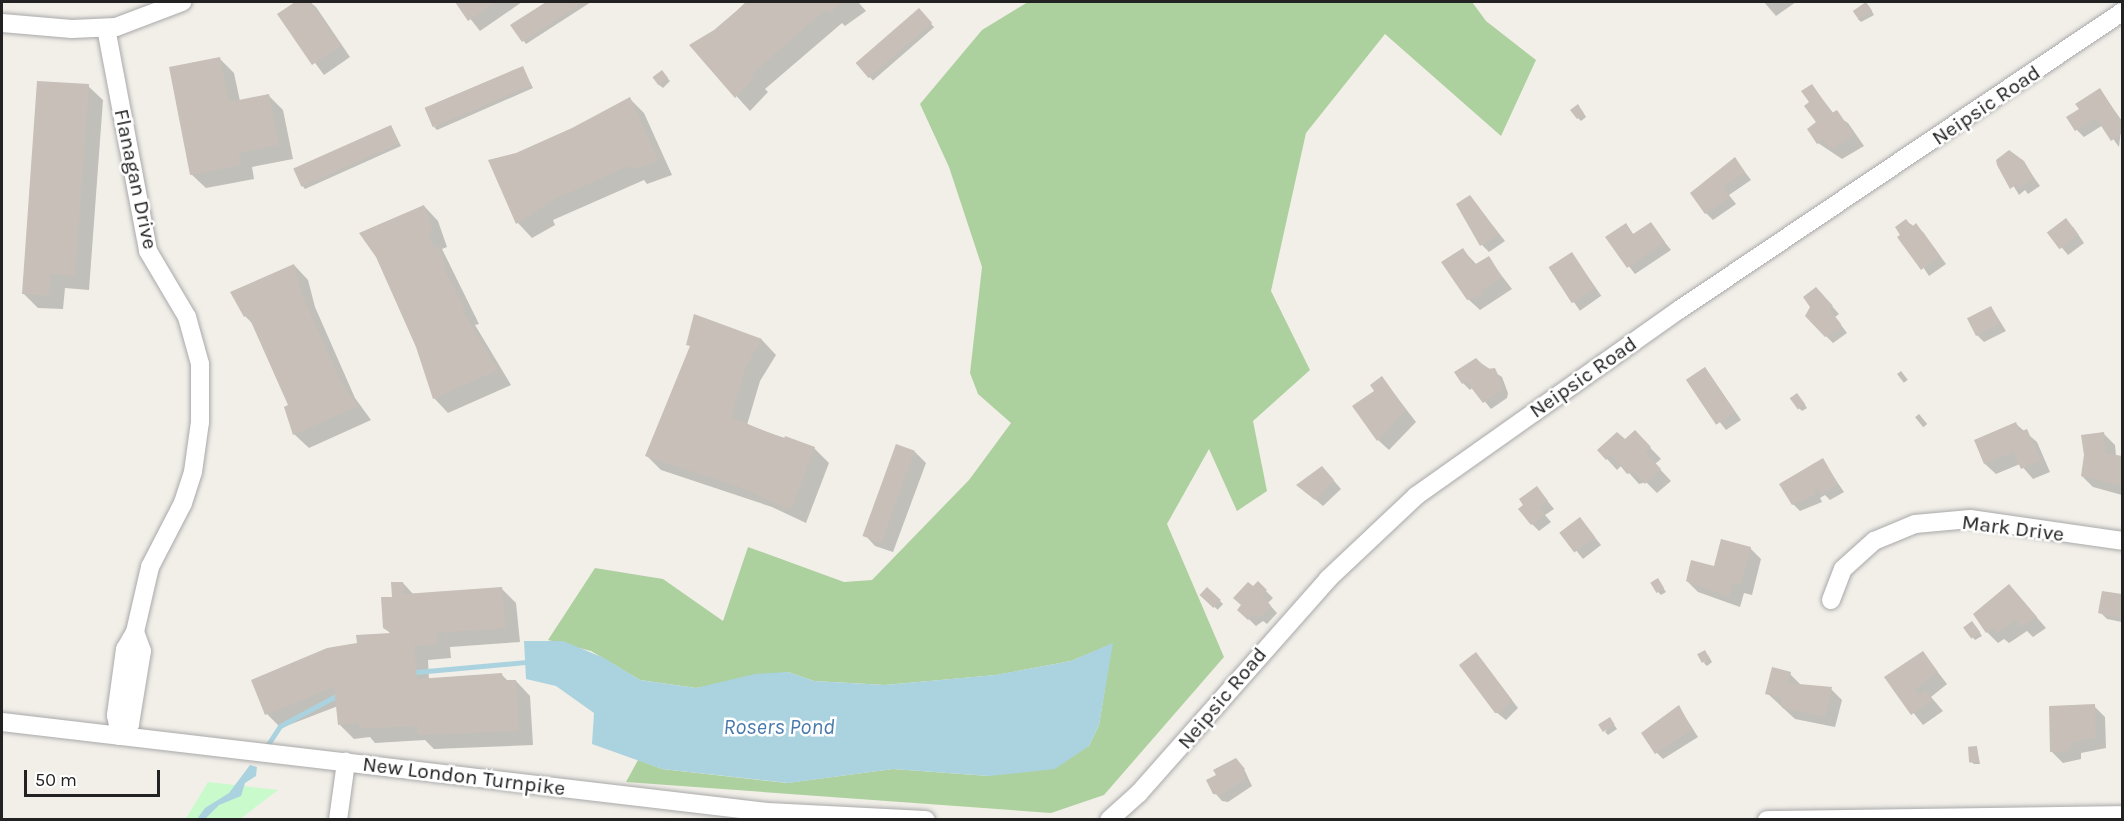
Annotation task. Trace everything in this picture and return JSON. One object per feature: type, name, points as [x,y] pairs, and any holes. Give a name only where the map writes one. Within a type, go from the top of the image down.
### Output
[{"type":"street","points":[[2,23],[106,28],[135,23],[182,2]]},
{"type":"street","name":"Neipsic Road","points":[[1109,819],[1139,793],[1328,579],[1416,496],[1679,310],[2122,12]]},
{"type":"street","name":"Flanagan Drive","points":[[106,28],[148,251],[187,317],[200,364],[200,422],[193,472],[183,503],[150,567],[135,632],[142,651],[130,724],[120,736]]},
{"type":"street","name":"Mark Drive","points":[[1831,600],[1843,569],[1866,548],[1915,524],[1970,519],[2122,541]]},
{"type":"street","name":"New London Turnpike","points":[[2,722],[346,762],[768,816],[926,819]]},
{"type":"street","points":[[338,819],[346,762]]},
{"type":"street","points":[[1767,819],[2122,815]]},
{"type":"green space","points":[[1028,2],[1472,2],[1486,21],[1536,60],[1501,136],[1385,34],[1306,133],[1271,291],[1310,370],[1253,421],[1267,491],[1237,511],[1209,449],[1167,524],[1224,657],[1104,795],[1051,813],[626,782],[638,760],[662,769],[787,783],[893,769],[989,776],[1089,746],[1099,725],[1112,644],[1071,661],[996,675],[885,685],[814,681],[788,672],[696,688],[640,680],[591,651],[548,640],[595,568],[663,579],[723,621],[748,547],[844,582],[872,580],[969,480],[1011,423],[978,394],[970,373],[982,267],[949,167],[920,104],[982,30]]},
{"type":"green space","points":[[208,782],[278,790],[240,819],[185,820]]},
{"type":"water","name":"Rosers Pond","points":[[524,641],[563,641],[604,658],[640,680],[696,688],[755,674],[788,672],[814,681],[885,685],[995,675],[1071,661],[1113,643],[1099,725],[1089,746],[1055,769],[989,776],[893,769],[788,783],[662,769],[592,744],[594,713],[556,686],[526,679]]},
{"type":"water","points":[[250,765],[257,767],[256,776],[245,783],[241,796],[219,805],[205,819],[197,819],[205,808],[229,793]]},
{"type":"building","points":[[295,2],[310,2],[341,46],[312,65],[277,14]]},
{"type":"building","points":[[455,2],[496,2],[468,21]]},
{"type":"building","points":[[546,2],[583,2],[522,42],[510,25]]},
{"type":"building","points":[[747,2],[842,2],[830,13],[826,9],[752,74],[755,77],[735,98],[689,45],[714,30]]},
{"type":"building","points":[[1866,2],[1872,11],[1859,20],[1853,11]]},
{"type":"building","points":[[919,8],[932,23],[869,78],[856,63]]},
{"type":"building","points":[[220,57],[229,102],[269,94],[279,145],[239,153],[241,165],[190,175],[169,67]]},
{"type":"building","points":[[523,66],[531,85],[433,127],[425,108]]},
{"type":"building","points":[[662,70],[668,78],[658,85],[652,77]]},
{"type":"building","points":[[37,81],[89,84],[75,276],[51,274],[49,296],[22,294]]},
{"type":"building","points":[[1812,84],[1832,113],[1837,110],[1854,135],[1834,148],[1830,149],[1824,140],[1817,144],[1807,129],[1816,122],[1804,106],[1809,102],[1801,91]]},
{"type":"building","points":[[2100,88],[2122,123],[2122,133],[2111,141],[2096,118],[2075,131],[2066,117],[2079,109],[2075,104]]},
{"type":"building","points":[[630,97],[659,161],[632,170],[630,165],[553,200],[516,224],[488,160],[516,153],[572,128]]},
{"type":"building","points":[[1578,104],[1584,114],[1577,119],[1570,110]]},
{"type":"building","points":[[391,125],[399,143],[301,187],[293,169]]},
{"type":"building","points":[[2009,150],[2024,161],[2034,178],[2020,188],[2017,184],[2010,189],[1997,165],[1996,160]]},
{"type":"building","points":[[1735,157],[1745,172],[1723,187],[1730,197],[1705,214],[1690,193]]},
{"type":"building","points":[[1470,195],[1499,234],[1480,246],[1456,204]]},
{"type":"building","points":[[424,205],[433,232],[428,234],[435,248],[438,246],[446,266],[443,267],[465,309],[462,310],[498,370],[433,399],[416,347],[376,257],[359,233]]},
{"type":"building","points":[[2066,218],[2079,235],[2059,249],[2047,232]]},
{"type":"building","points":[[1906,219],[1912,227],[1916,223],[1940,256],[1921,270],[1897,237],[1900,235],[1895,227]]},
{"type":"building","points":[[1651,222],[1665,242],[1627,268],[1605,237],[1626,223],[1633,234]]},
{"type":"building","points":[[1463,248],[1474,265],[1489,256],[1502,277],[1480,292],[1482,295],[1467,300],[1441,262]]},
{"type":"building","points":[[1572,252],[1595,288],[1572,303],[1549,267]]},
{"type":"building","points":[[294,264],[301,292],[341,382],[358,406],[293,435],[284,407],[288,405],[248,315],[244,317],[230,292]]},
{"type":"building","points":[[1816,287],[1833,306],[1829,309],[1841,324],[1839,330],[1825,337],[1805,316],[1810,307],[1803,297]]},
{"type":"building","points":[[1991,306],[2000,324],[1976,336],[1967,318]]},
{"type":"building","points":[[694,314],[762,339],[746,367],[731,417],[784,439],[785,436],[815,447],[791,510],[739,487],[645,456],[690,346],[686,345]]},
{"type":"building","points":[[1476,358],[1487,369],[1495,368],[1502,384],[1501,391],[1483,403],[1466,381],[1462,384],[1454,372]]},
{"type":"building","points":[[1705,367],[1735,412],[1716,425],[1686,380]]},
{"type":"building","points":[[1382,376],[1406,410],[1377,441],[1352,406],[1374,391],[1370,385]]},
{"type":"building","points":[[1797,393],[1805,404],[1798,410],[1790,398]]},
{"type":"building","points":[[2016,422],[2020,432],[2027,429],[2041,461],[2021,469],[2013,452],[1984,464],[1974,440]]},
{"type":"building","points":[[1635,430],[1651,447],[1645,452],[1661,469],[1645,484],[1634,472],[1627,474],[1611,454],[1606,460],[1597,450],[1617,432],[1625,439]]},
{"type":"building","points":[[2104,432],[2106,453],[2122,456],[2122,486],[2081,476],[2084,455],[2081,435]]},
{"type":"building","points":[[896,444],[915,451],[881,543],[862,536]]},
{"type":"building","points":[[1823,458],[1838,484],[1821,494],[1818,488],[1814,491],[1816,495],[1792,505],[1779,484]]},
{"type":"building","points":[[1322,466],[1334,480],[1315,500],[1296,485]]},
{"type":"building","points":[[1537,486],[1548,501],[1540,507],[1545,514],[1531,525],[1518,509],[1523,505],[1519,499]]},
{"type":"building","points":[[1580,517],[1595,537],[1574,553],[1559,533]]},
{"type":"building","points":[[1721,539],[1751,547],[1741,585],[1733,583],[1729,597],[1686,581],[1691,560],[1714,566]]},
{"type":"building","points":[[1658,578],[1664,588],[1656,593],[1650,583]]},
{"type":"building","points":[[1258,581],[1267,590],[1262,595],[1271,606],[1259,618],[1255,614],[1248,620],[1237,610],[1241,605],[1233,598],[1248,582],[1253,586]]},
{"type":"building","points":[[391,582],[403,582],[404,594],[502,587],[506,628],[436,633],[437,644],[414,646],[417,679],[502,673],[503,680],[516,680],[519,731],[418,735],[418,726],[359,729],[359,723],[338,725],[334,687],[265,715],[251,680],[327,648],[357,643],[356,635],[391,633],[383,628],[381,597],[392,597]]},
{"type":"building","points":[[2009,584],[2037,617],[2021,627],[2016,620],[1997,633],[1993,628],[1986,633],[1973,614]]},
{"type":"building","points":[[1207,587],[1221,600],[1213,608],[1199,595]]},
{"type":"building","points":[[2102,591],[2122,594],[2122,619],[2098,613]]},
{"type":"building","points":[[1972,621],[1980,632],[1971,639],[1963,627]]},
{"type":"building","points":[[1705,650],[1710,659],[1702,663],[1697,654]]},
{"type":"building","points":[[1923,651],[1938,672],[1915,690],[1919,695],[1926,690],[1933,700],[1911,715],[1884,677]]},
{"type":"building","points":[[1476,652],[1512,700],[1499,713],[1495,713],[1459,665]]},
{"type":"building","points":[[1772,667],[1791,672],[1788,683],[1832,687],[1825,717],[1782,708],[1782,698],[1765,694]]},
{"type":"building","points":[[2095,704],[2096,737],[2071,743],[2071,748],[2065,752],[2050,752],[2049,706]]},
{"type":"building","points":[[1679,705],[1692,730],[1655,754],[1641,733]]},
{"type":"building","points":[[1610,717],[1615,725],[1603,732],[1598,724]]},
{"type":"building","points":[[1977,746],[1978,762],[1969,763],[1968,747]]},
{"type":"building","points":[[1236,758],[1245,769],[1242,770],[1246,778],[1221,795],[1213,794],[1206,780],[1216,775],[1213,770]]},
{"type":"waterway","points":[[416,672],[525,662]]},
{"type":"waterway","points":[[265,749],[280,726],[336,696]]}]
